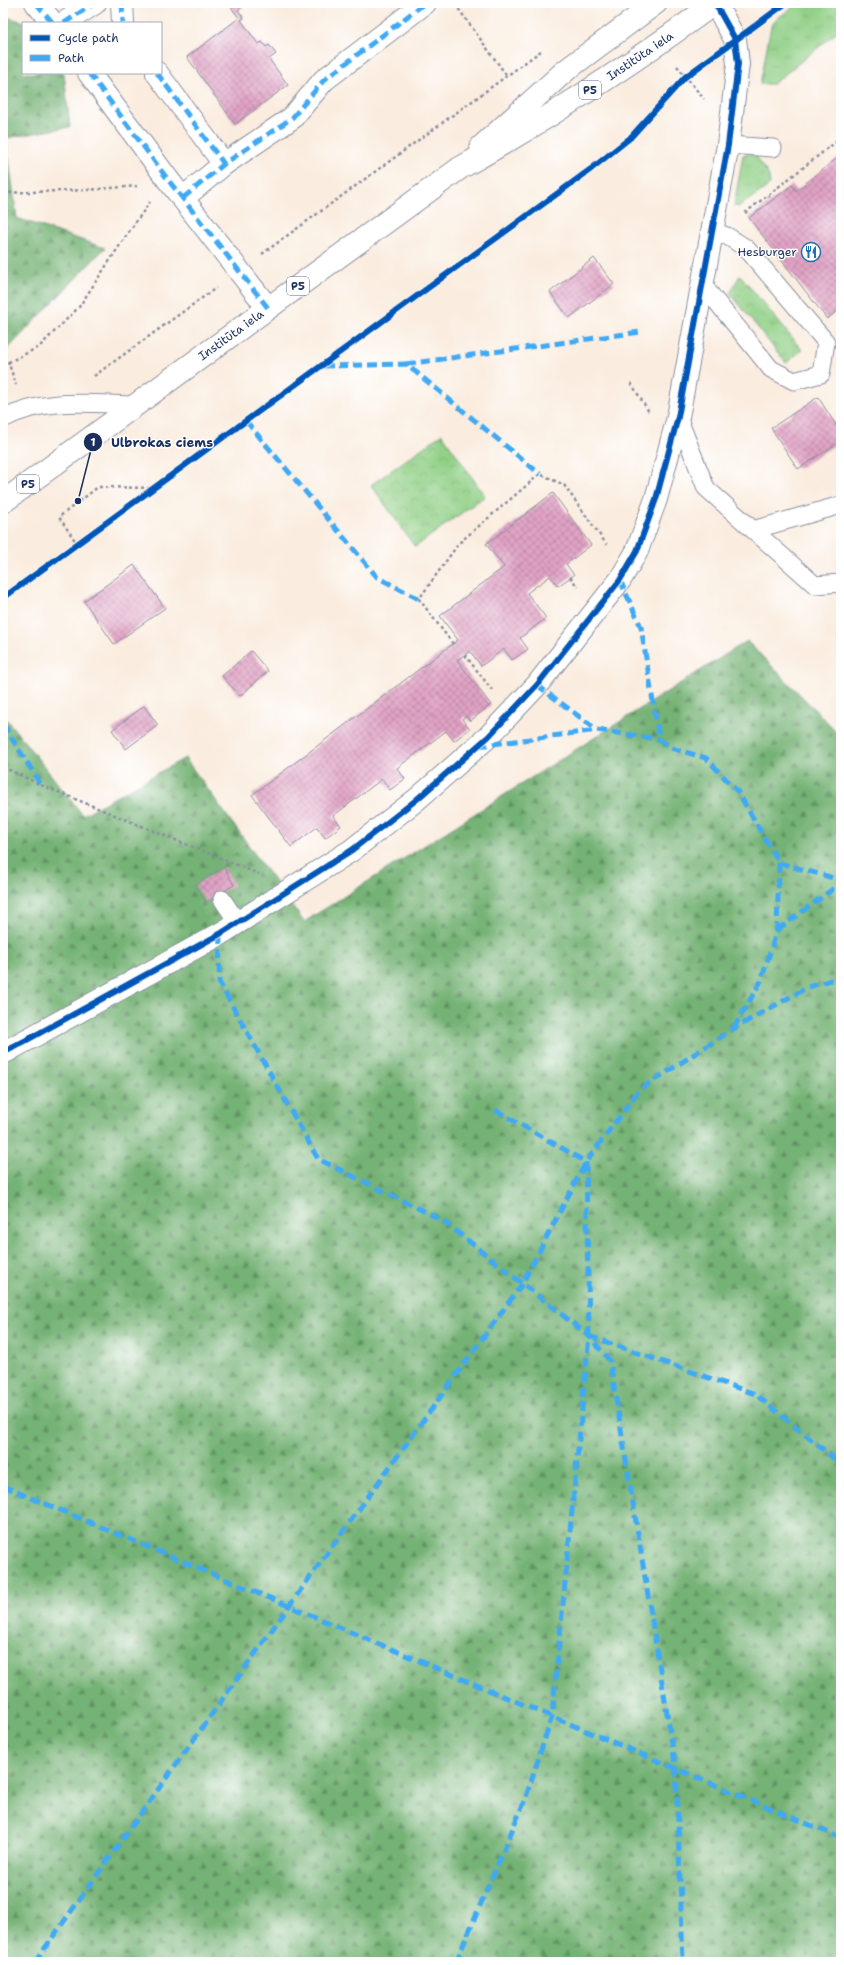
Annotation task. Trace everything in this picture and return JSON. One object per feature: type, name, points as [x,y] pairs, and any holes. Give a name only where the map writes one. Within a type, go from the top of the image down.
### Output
[{"type":"street","points":[[36,3],[52,22]]},
{"type":"street","points":[[66,22],[95,3]]},
{"type":"street","points":[[122,3],[123,22]]},
{"type":"street","points":[[183,198],[224,164],[292,118],[324,80],[425,3]]},
{"type":"street","name":"Institūta iela","points":[[460,168],[521,109],[565,71],[656,3]]},
{"type":"street","points":[[3,1052],[238,923],[352,850],[416,800],[488,737],[537,685],[631,563],[656,499],[678,417],[728,145],[738,64],[735,39],[715,3]]},
{"type":"street","name":"Institūta iela","points":[[3,502],[460,168],[538,124],[660,44],[715,3]]},
{"type":"street","points":[[90,74],[169,181],[268,308]]},
{"type":"street","points":[[158,74],[224,164]]},
{"type":"lane","points":[[728,145],[773,148]]},
{"type":"lane","points":[[703,285],[771,369],[794,381],[821,374],[826,342],[746,248],[727,236],[712,231]]},
{"type":"lane","points":[[3,418],[14,413],[60,403],[136,405]]},
{"type":"lane","points":[[678,417],[706,488],[815,585],[841,583]]},
{"type":"lane","points":[[753,530],[841,505]]},
{"type":"lane","points":[[222,899],[238,923]]},
{"type":"path","points":[[454,3],[507,76]]},
{"type":"path","points":[[90,377],[96,376],[544,49]]},
{"type":"path","points":[[673,61],[717,113],[732,116]]},
{"type":"path","points":[[744,214],[841,138]]},
{"type":"path","points":[[3,193],[87,190],[150,185],[169,181]]},
{"type":"path","points":[[3,365],[8,361],[39,347],[78,307],[156,194],[169,181]]},
{"type":"path","points":[[768,195],[772,200]]},
{"type":"path","points":[[8,361],[16,387]]},
{"type":"path","points":[[10,389],[24,385]]},
{"type":"path","points":[[453,644],[419,599],[459,543],[540,474],[564,485],[607,545]]},
{"type":"path","points":[[146,493],[158,484]]},
{"type":"path","points":[[78,544],[59,517],[98,486],[152,488]]},
{"type":"path","points":[[72,549],[84,540]]},
{"type":"path","points":[[570,577],[578,587]]},
{"type":"path","points":[[465,655],[510,712]]},
{"type":"path","points":[[3,767],[41,785],[261,874],[281,895]]},
{"type":"green space","points":[[798,3],[841,3],[841,29],[773,84],[760,84],[771,26],[778,18]]},
{"type":"green space","points":[[3,16],[24,22],[22,22],[22,74],[64,74],[70,127],[6,138],[17,218],[105,248],[3,354]]},
{"type":"green space","points":[[755,154],[769,176],[770,185],[739,207],[734,206],[743,155]]},
{"type":"green space","points":[[740,275],[802,350],[786,363],[730,293]]},
{"type":"green space","points":[[442,434],[485,496],[415,547],[371,485]]},
{"type":"green space","points":[[747,641],[841,736],[841,1962],[3,1962],[3,715],[83,815],[185,758],[304,922]]},
{"type":"building","points":[[228,3],[248,3],[238,10],[244,18],[241,20],[258,44],[262,42],[266,47],[269,45],[276,54],[269,59],[288,85],[235,124],[187,57],[239,18]]},
{"type":"building","points":[[841,155],[841,308],[827,319],[749,218],[792,185],[796,191]]},
{"type":"building","points":[[594,258],[614,284],[569,318],[550,292]]},
{"type":"building","points":[[818,397],[841,433],[841,441],[798,469],[771,428]]},
{"type":"building","points":[[553,493],[591,545],[566,564],[574,575],[558,586],[550,576],[527,593],[546,618],[520,638],[528,649],[512,660],[504,649],[481,666],[470,651],[457,660],[491,705],[470,721],[466,716],[462,719],[470,729],[454,741],[446,731],[397,768],[405,779],[390,790],[382,779],[333,816],[341,826],[325,838],[317,827],[291,847],[252,795],[458,640],[440,616],[504,567],[486,544]]},
{"type":"building","points":[[134,565],[165,608],[114,644],[84,601]]},
{"type":"building","points":[[251,651],[268,671],[240,696],[222,676]]},
{"type":"building","points":[[144,706],[158,725],[126,749],[112,730]]},
{"type":"building","points":[[224,867],[234,885],[206,902],[195,885]]},
{"type":"marked path","points":[[36,3],[52,22]]},
{"type":"marked path","points":[[66,22],[95,3]]},
{"type":"marked path","points":[[122,3],[123,22]]},
{"type":"marked path","points":[[183,198],[224,164],[292,118],[324,80],[425,3]]},
{"type":"marked path","points":[[90,74],[169,181],[268,308]]},
{"type":"marked path","points":[[158,74],[224,164]]},
{"type":"marked path","points":[[406,364],[640,332]]},
{"type":"marked path","points":[[323,366],[406,364],[540,474]]},
{"type":"marked path","points":[[246,421],[377,577],[419,599]]},
{"type":"marked path","points":[[620,580],[641,627],[659,739],[671,748],[706,758],[738,792],[779,863],[777,930],[761,981],[733,1029]]},
{"type":"marked path","points":[[537,685],[597,730],[659,739]]},
{"type":"marked path","points":[[3,724],[41,785]]},
{"type":"marked path","points":[[478,746],[597,730]]},
{"type":"marked path","points":[[779,863],[841,880]]},
{"type":"marked path","points":[[777,930],[841,883]]},
{"type":"marked path","points":[[220,934],[219,982],[318,1159],[442,1220],[589,1336],[610,1361],[676,1769],[683,1962]]},
{"type":"marked path","points":[[35,1962],[289,1606],[522,1284],[586,1162],[639,1090],[733,1029],[808,987],[841,977]]},
{"type":"marked path","points":[[456,1962],[525,1800],[552,1716],[589,1336],[586,1162],[495,1110]]},
{"type":"marked path","points":[[589,1336],[755,1394],[841,1464]]},
{"type":"marked path","points":[[3,1486],[841,1838]]},
{"type":"cycle path","points":[[3,1053],[220,934],[352,850],[416,800],[488,737],[537,685],[620,580],[637,551],[656,499],[678,417],[728,145],[738,64],[735,39],[715,3]]},
{"type":"cycle path","points":[[3,598],[591,169],[630,138],[685,77],[786,3]]},
{"type":"place","name":"Hesburger","points":[[811,252]]},
{"type":"place","name":"Ulbrokas ciems","points":[[78,501]]}]
